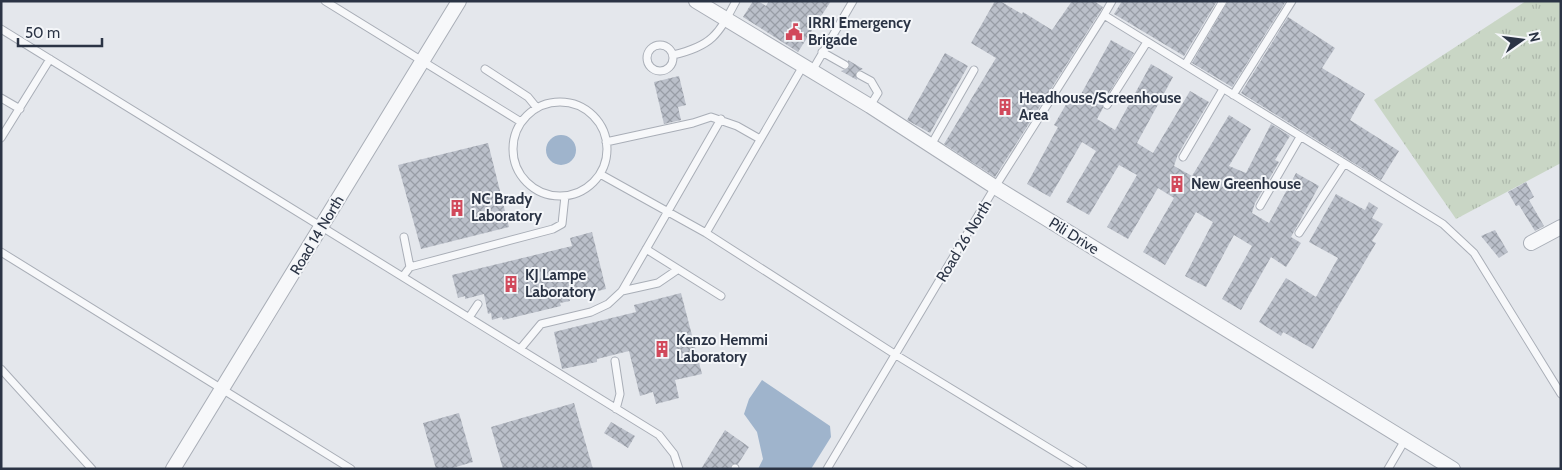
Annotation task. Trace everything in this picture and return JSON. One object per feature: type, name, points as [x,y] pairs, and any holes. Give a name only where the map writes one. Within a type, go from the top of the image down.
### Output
[{"type":"street","name":"Road 14 North","points":[[173,469],[459,1]]},
{"type":"street","name":"Pili Drive","points":[[696,1],[870,106],[995,187],[1453,469]]},
{"type":"street","points":[[1531,243],[1561,227]]},
{"type":"lane","points":[[325,1],[521,122]]},
{"type":"lane","points":[[673,55],[703,47],[714,37],[727,19],[736,1]]},
{"type":"lane","points":[[706,233],[760,140],[807,68],[822,52],[853,1]]},
{"type":"lane","name":"Road 26 North","points":[[827,469],[995,187],[1112,1]]},
{"type":"lane","points":[[1185,65],[1224,1]]},
{"type":"lane","points":[[1232,95],[1292,1]]},
{"type":"lane","points":[[1104,15],[1444,224],[1474,253],[1561,394]]},
{"type":"lane","points":[[1,29],[404,275],[660,435],[674,454],[679,469]]},
{"type":"lane","points":[[1106,105],[1147,42]]},
{"type":"lane","points":[[822,52],[845,65]]},
{"type":"lane","points":[[1,138],[50,59]]},
{"type":"lane","points":[[485,69],[528,97],[537,108]]},
{"type":"lane","points":[[931,145],[974,70]]},
{"type":"lane","points":[[860,75],[871,82],[878,93],[870,106]]},
{"type":"lane","points":[[1183,157],[1223,89]]},
{"type":"lane","points":[[1,98],[20,109]]},
{"type":"lane","points":[[566,102],[580,107],[592,115],[602,127],[606,142],[605,164],[591,185],[579,193],[564,196],[549,195],[535,190],[524,179],[516,166],[513,151],[514,136],[521,122],[537,108],[551,103],[566,102]]},
{"type":"lane","points":[[606,142],[693,123],[711,117],[720,119],[760,140]]},
{"type":"lane","points":[[521,348],[541,324],[591,312],[608,304],[622,291],[720,119]]},
{"type":"lane","points":[[1260,206],[1300,136]]},
{"type":"lane","points":[[1299,233],[1344,164]]},
{"type":"lane","points":[[600,174],[706,233],[896,355],[1083,469]]},
{"type":"lane","points":[[404,275],[410,267],[553,229],[562,224],[564,196]]},
{"type":"lane","points":[[404,237],[410,267]]},
{"type":"lane","points":[[646,249],[721,296]]},
{"type":"lane","points":[[1,252],[350,469]]},
{"type":"lane","points":[[622,291],[658,283],[677,270]]},
{"type":"lane","points":[[470,316],[478,304]]},
{"type":"lane","points":[[615,361],[620,394],[616,409]]},
{"type":"lane","points":[[1,369],[92,469]]},
{"type":"lane","points":[[1388,469],[1406,440]]},
{"type":"green space","points":[[1526,1],[1561,1],[1561,163],[1456,219],[1374,100]]},
{"type":"water","points":[[561,135],[567,136],[575,144],[575,156],[567,164],[561,165],[555,164],[547,156],[546,150],[547,144],[555,136]]},
{"type":"water","points":[[762,380],[830,426],[831,437],[811,469],[758,469],[763,459],[757,432],[744,414],[749,399]]},
{"type":"building","points":[[753,1],[758,1],[766,6],[769,1],[831,1],[798,52],[743,17]]},
{"type":"building","name":"Headhouse/Screenhouse Area","points":[[995,1],[1000,1],[1022,14],[1023,12],[1052,30],[1072,1],[1094,1],[1103,7],[995,177],[944,144],[996,58],[971,43]]},
{"type":"building","points":[[1122,1],[1217,1],[1184,56],[1114,14]]},
{"type":"building","points":[[1228,1],[1286,1],[1232,87],[1192,63]]},
{"type":"building","points":[[1288,17],[1335,48],[1322,68],[1365,94],[1350,120],[1399,151],[1381,180],[1241,93]]},
{"type":"building","points":[[1111,40],[1134,53],[1103,102],[1103,108],[1097,119],[1115,130],[1151,64],[1173,77],[1137,143],[1153,153],[1190,91],[1209,102],[1178,154],[1174,166],[1192,176],[1229,115],[1251,129],[1229,166],[1246,173],[1271,124],[1290,136],[1275,160],[1279,162],[1255,203],[1252,213],[1269,223],[1296,173],[1319,186],[1291,237],[1301,243],[1286,267],[1271,257],[1241,310],[1222,299],[1252,246],[1234,235],[1206,287],[1185,276],[1213,222],[1196,212],[1165,265],[1143,252],[1174,198],[1158,188],[1128,239],[1107,227],[1137,175],[1119,165],[1089,215],[1066,202],[1096,151],[1082,142],[1050,197],[1027,184],[1058,127],[1054,125],[1068,101],[1075,105]]},
{"type":"building","points":[[945,53],[968,66],[930,133],[907,120]]},
{"type":"building","points":[[848,60],[863,69],[856,72],[857,80],[841,71],[849,68]]},
{"type":"building","points":[[679,76],[686,105],[678,107],[681,120],[664,124],[654,82]]},
{"type":"building","name":"NC Brady Laboratory","points":[[488,143],[509,227],[421,249],[398,165]]},
{"type":"building","points":[[1526,182],[1534,197],[1529,200],[1544,226],[1535,231],[1519,205],[1516,206],[1508,192]]},
{"type":"building","points":[[1336,194],[1365,210],[1369,202],[1378,208],[1372,218],[1383,224],[1372,241],[1376,243],[1313,349],[1283,332],[1281,336],[1259,322],[1286,278],[1316,297],[1338,258],[1309,242]]},
{"type":"building","points":[[1495,230],[1508,252],[1499,258],[1481,236]]},
{"type":"building","name":"KJ Lampe Laboratory","points":[[592,232],[606,289],[569,298],[570,301],[560,303],[561,306],[503,320],[502,317],[492,320],[491,313],[488,314],[484,294],[465,299],[465,296],[458,298],[452,275],[572,246],[570,238]]},
{"type":"building","name":"Kenzo Hemmi Laboratory","points":[[681,293],[702,374],[675,380],[679,398],[656,404],[653,392],[640,396],[629,351],[597,359],[597,362],[562,369],[554,332],[636,312],[634,305]]},
{"type":"building","points":[[574,403],[593,469],[503,469],[491,427]]},
{"type":"building","points":[[459,413],[473,462],[449,469],[436,469],[423,423]]},
{"type":"building","points":[[611,422],[635,436],[628,448],[604,433]]},
{"type":"building","points":[[725,430],[749,447],[738,464],[732,464],[730,469],[701,469]]},
{"type":"place","name":"IRRI Emergency Brigade","points":[[794,32]]},
{"type":"place","name":"Headhouse/Screenhouse Area","points":[[1005,107]]},
{"type":"place","name":"New Greenhouse","points":[[1177,184]]},
{"type":"place","name":"NC Brady Laboratory","points":[[457,208]]},
{"type":"place","name":"KJ Lampe Laboratory","points":[[511,284]]},
{"type":"place","name":"Kenzo Hemmi Laboratory","points":[[662,349]]}]
